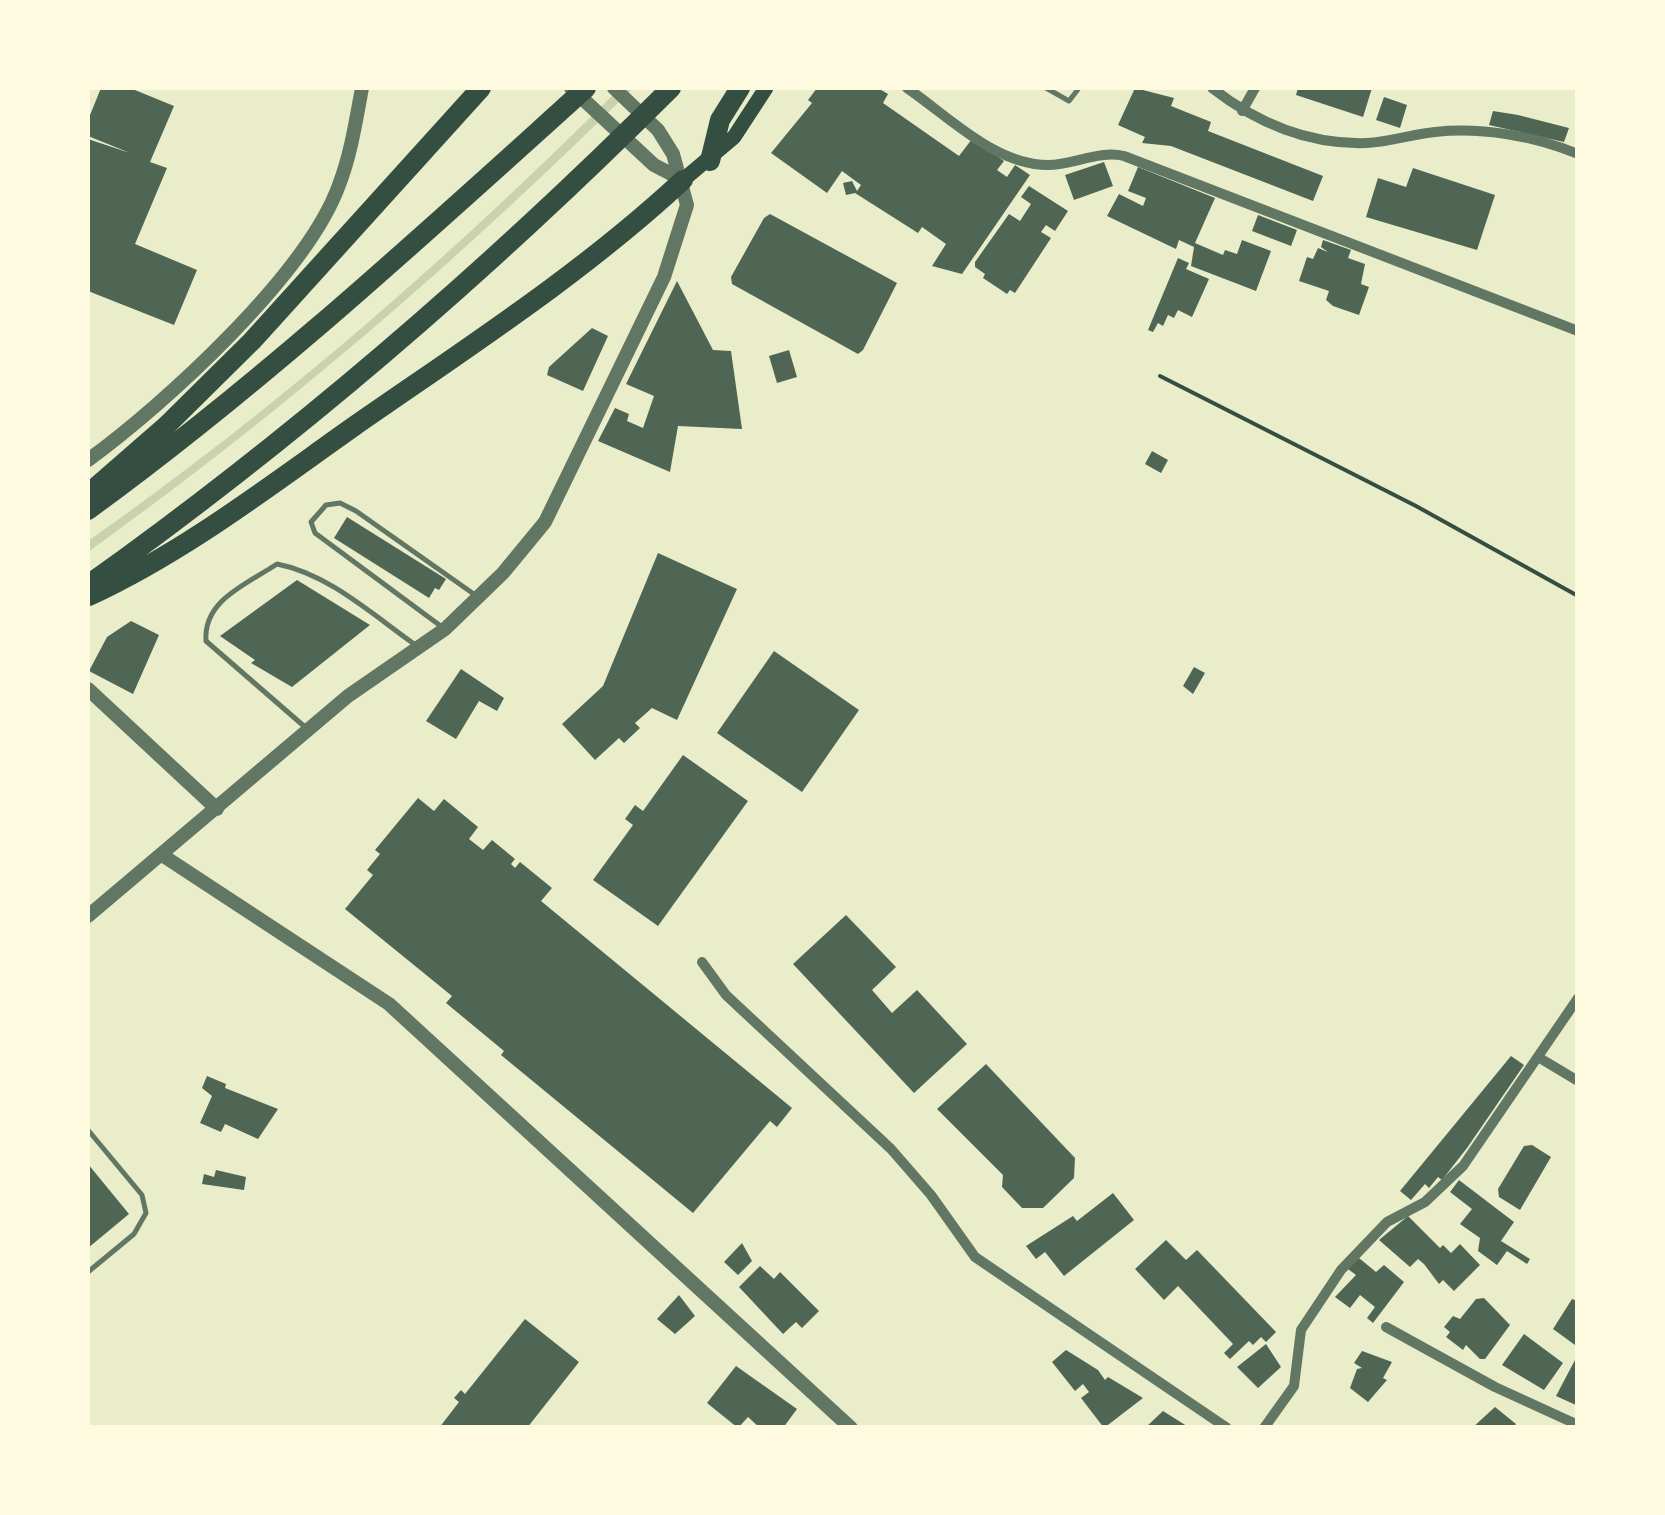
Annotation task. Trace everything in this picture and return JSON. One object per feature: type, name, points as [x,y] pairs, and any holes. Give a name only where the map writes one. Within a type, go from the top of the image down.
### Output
[{"type":"highway","points":[[88,494],[252,342],[481,88]]},
{"type":"highway","points":[[88,510],[297,348],[586,88]]},
{"type":"highway","points":[[88,585],[191,512],[336,396],[521,234],[671,88]]},
{"type":"highway","points":[[710,161],[720,120],[740,88]]},
{"type":"highway","points":[[88,596],[200,534],[494,329],[635,224],[682,180]]},
{"type":"main road","points":[[682,180],[734,138],[766,88]]},
{"type":"street","points":[[88,460],[143,414],[258,305],[300,256],[339,186],[362,88]]},
{"type":"street","points":[[571,88],[639,152],[682,180]]},
{"type":"street","points":[[88,916],[307,729],[445,628],[529,544],[564,490],[664,277],[684,218],[682,180],[658,130],[614,88]]},
{"type":"street","points":[[908,88],[1010,158],[1054,166],[1114,153],[1124,156],[1578,332]]},
{"type":"street","points":[[1212,88],[1276,128],[1334,142],[1370,143],[1442,131],[1485,132],[1521,137],[1578,154]]},
{"type":"street","points":[[1242,110],[1255,88]]},
{"type":"street","points":[[88,689],[217,809]]},
{"type":"street","points":[[162,855],[389,1004],[851,1428]]},
{"type":"street","points":[[702,962],[726,995],[891,1150],[931,1195],[974,1256],[1228,1428]]},
{"type":"street","points":[[1264,1428],[1294,1386],[1302,1330],[1341,1270],[1387,1222],[1425,1202],[1463,1166],[1578,998]]},
{"type":"street","points":[[1538,1057],[1578,1080]]},
{"type":"street","points":[[1386,1327],[1495,1387],[1578,1425]]},
{"type":"lane","points":[[1046,88],[1069,101],[1079,88]]},
{"type":"lane","points":[[445,628],[315,533],[311,522],[326,505],[340,503],[356,511],[478,597]]},
{"type":"lane","points":[[307,729],[206,641],[204,623],[212,608],[277,564],[298,568],[348,596],[419,648]]},
{"type":"lane","points":[[88,1130],[142,1195],[146,1213],[134,1234],[88,1272]]},
{"type":"path","points":[[1160,376],[1416,506],[1578,596]]},
{"type":"green space","points":[[620,88],[633,88],[504,212],[370,331],[232,444],[88,552],[88,541],[228,437],[430,269]]},
{"type":"building","points":[[101,88],[130,88],[174,106],[150,162],[167,168],[135,244],[197,270],[174,325],[88,291],[88,139],[130,153],[88,136],[88,120]]},
{"type":"building","points":[[817,88],[878,88],[888,94],[883,103],[959,156],[972,139],[1004,161],[997,170],[1007,177],[1015,165],[1030,175],[962,274],[932,266],[946,244],[922,227],[918,233],[855,193],[846,195],[843,183],[852,181],[857,191],[861,185],[842,171],[827,193],[771,153],[812,103],[808,100]]},
{"type":"building","points":[[1135,88],[1174,98],[1171,106],[1211,122],[1208,131],[1323,176],[1313,201],[1171,146],[1142,143],[1145,137],[1118,125]]},
{"type":"building","points":[[1298,88],[1372,88],[1363,117],[1296,95]]},
{"type":"building","points":[[1384,97],[1407,105],[1400,128],[1376,120]]},
{"type":"building","points":[[1493,111],[1569,128],[1564,142],[1489,125]]},
{"type":"building","points":[[1104,162],[1113,186],[1074,200],[1065,175]]},
{"type":"building","points":[[1138,167],[1215,198],[1195,243],[1223,255],[1225,250],[1237,254],[1242,240],[1271,251],[1256,291],[1191,266],[1194,247],[1179,240],[1176,249],[1107,216],[1119,194],[1143,206],[1146,198],[1128,191]]},
{"type":"building","points":[[1413,168],[1495,195],[1477,250],[1366,217],[1378,178],[1406,187]]},
{"type":"building","points":[[1029,186],[1068,211],[1055,231],[1046,225],[1041,232],[1051,238],[1015,293],[1010,290],[1007,294],[983,278],[985,274],[975,267],[975,262],[1009,214],[1020,221],[1031,204],[1021,197]]},
{"type":"building","points":[[770,214],[897,283],[858,354],[732,284],[731,277]]},
{"type":"building","points":[[1258,215],[1297,230],[1291,246],[1252,231]]},
{"type":"building","points":[[1323,240],[1351,250],[1348,258],[1365,264],[1361,284],[1369,287],[1359,315],[1333,306],[1326,300],[1329,291],[1299,281],[1307,257],[1313,259],[1318,248],[1328,252],[1321,247]]},
{"type":"building","points":[[1178,258],[1189,263],[1186,269],[1209,279],[1192,317],[1178,310],[1174,318],[1168,315],[1163,326],[1158,323],[1153,332],[1148,330]]},
{"type":"building","points":[[677,281],[713,350],[731,351],[742,429],[678,426],[670,472],[598,441],[615,408],[629,414],[627,421],[643,428],[654,396],[626,384]]},
{"type":"building","points":[[592,328],[608,336],[583,391],[547,375],[549,367]]},
{"type":"building","points":[[789,350],[797,377],[777,383],[769,356]]},
{"type":"building","points":[[1152,451],[1168,460],[1161,473],[1145,464]]},
{"type":"building","points":[[347,517],[446,579],[439,590],[435,588],[429,598],[334,538]]},
{"type":"building","points":[[658,553],[737,589],[677,720],[652,708],[635,723],[640,728],[624,743],[619,738],[595,760],[562,724],[603,686]]},
{"type":"building","points":[[297,580],[370,625],[292,687],[251,663],[255,660],[220,636]]},
{"type":"building","points":[[131,621],[159,635],[133,694],[89,671],[107,637]]},
{"type":"building","points":[[774,651],[859,710],[802,792],[717,733]]},
{"type":"building","points":[[1194,667],[1205,673],[1193,694],[1183,686]]},
{"type":"building","points":[[461,669],[504,698],[497,711],[479,701],[456,739],[426,721]]},
{"type":"building","points":[[683,755],[748,801],[658,926],[593,880],[633,825],[625,819],[635,805],[643,811]]},
{"type":"building","points":[[418,798],[434,811],[444,799],[478,827],[469,839],[483,850],[492,840],[515,859],[511,864],[515,868],[520,862],[552,888],[541,901],[792,1108],[777,1127],[770,1121],[693,1213],[501,1055],[504,1051],[446,1003],[452,996],[345,909],[373,875],[367,870],[380,854],[375,850]]},
{"type":"building","points":[[846,915],[896,967],[872,990],[892,1013],[917,990],[967,1044],[914,1093],[793,964]]},
{"type":"building","points":[[1511,1056],[1524,1065],[1467,1148],[1442,1180],[1438,1177],[1429,1188],[1425,1184],[1411,1200],[1400,1191]]},
{"type":"building","points":[[986,1064],[1075,1158],[1074,1178],[1043,1208],[1022,1208],[1002,1187],[1003,1175],[937,1109]]},
{"type":"building","points":[[207,1076],[226,1084],[225,1088],[278,1109],[258,1139],[225,1124],[221,1132],[200,1123],[212,1096],[202,1088]]},
{"type":"building","points":[[1532,1145],[1551,1157],[1520,1210],[1499,1197],[1498,1189],[1524,1146]]},
{"type":"building","points":[[88,1164],[129,1214],[88,1248]]},
{"type":"building","points":[[216,1170],[246,1177],[244,1190],[202,1184],[204,1174],[214,1177]]},
{"type":"building","points":[[1459,1180],[1514,1222],[1501,1241],[1530,1259],[1527,1264],[1507,1251],[1497,1265],[1478,1251],[1480,1238],[1460,1224],[1472,1209],[1450,1192]]},
{"type":"building","points":[[1113,1193],[1134,1220],[1064,1276],[1045,1252],[1036,1259],[1026,1246],[1073,1216],[1077,1221]]},
{"type":"building","points":[[1408,1216],[1440,1248],[1443,1245],[1451,1253],[1460,1244],[1480,1265],[1454,1291],[1443,1280],[1439,1284],[1418,1259],[1410,1267],[1379,1240]]},
{"type":"building","points":[[1166,1240],[1186,1260],[1197,1250],[1276,1332],[1266,1342],[1261,1337],[1253,1345],[1249,1341],[1230,1359],[1224,1353],[1233,1344],[1178,1286],[1164,1300],[1135,1269]]},
{"type":"building","points":[[742,1243],[752,1261],[738,1275],[724,1262]]},
{"type":"building","points":[[1359,1258],[1376,1272],[1384,1265],[1404,1282],[1373,1323],[1367,1318],[1375,1307],[1360,1295],[1350,1308],[1335,1297],[1356,1275],[1348,1269]]},
{"type":"building","points":[[760,1266],[774,1279],[780,1272],[819,1311],[802,1328],[796,1322],[783,1334],[739,1287]]},
{"type":"building","points":[[679,1295],[695,1316],[675,1334],[657,1319]]},
{"type":"building","points":[[1484,1298],[1510,1325],[1485,1359],[1480,1359],[1466,1345],[1463,1350],[1446,1337],[1450,1332],[1444,1327],[1453,1316],[1460,1319],[1476,1299]]},
{"type":"building","points":[[1572,1299],[1578,1301],[1575,1345],[1553,1329]]},
{"type":"building","points":[[525,1319],[579,1362],[527,1428],[439,1428],[459,1402],[454,1398],[461,1390],[465,1394]]},
{"type":"building","points":[[1524,1334],[1563,1363],[1544,1390],[1502,1365]]},
{"type":"building","points":[[1266,1344],[1281,1367],[1258,1388],[1237,1367]]},
{"type":"building","points":[[1066,1350],[1098,1370],[1105,1380],[1108,1377],[1143,1398],[1104,1428],[1081,1398],[1089,1392],[1083,1384],[1075,1391],[1052,1362]]},
{"type":"building","points":[[1362,1351],[1392,1362],[1383,1378],[1387,1380],[1368,1402],[1350,1388],[1357,1369],[1362,1368],[1354,1363]]},
{"type":"building","points":[[1575,1360],[1578,1362],[1578,1406],[1556,1396]]},
{"type":"building","points":[[736,1366],[797,1409],[783,1428],[760,1428],[748,1417],[738,1428],[707,1403]]},
{"type":"building","points":[[1495,1407],[1516,1424],[1513,1428],[1472,1428]]},
{"type":"building","points":[[1163,1411],[1190,1428],[1145,1428]]}]
